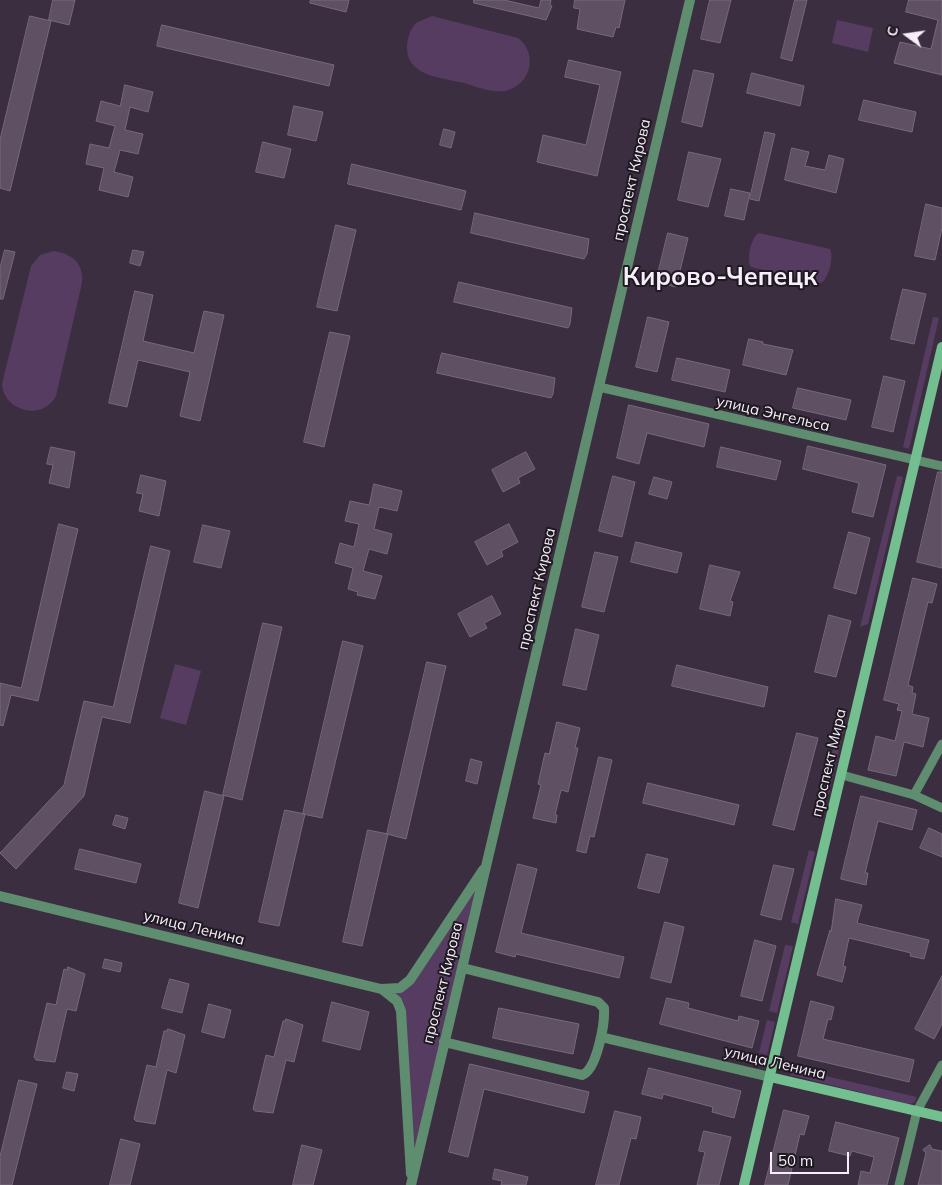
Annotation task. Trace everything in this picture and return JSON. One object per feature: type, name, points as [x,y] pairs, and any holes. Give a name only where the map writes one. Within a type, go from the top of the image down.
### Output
[{"type":"main road","name":"проспект Мира","points":[[744,1185],[942,347]]},
{"type":"main road","name":"улица Ленина","points":[[770,1077],[942,1118]]},
{"type":"street","name":"проспект Кирова","points":[[412,1182],[690,0]]},
{"type":"street","name":"улица Энгельса","points":[[599,387],[942,466]]},
{"type":"street","points":[[914,795],[942,744]]},
{"type":"street","points":[[842,775],[914,795],[942,808]]},
{"type":"street","points":[[381,989],[400,988],[410,980],[488,863]]},
{"type":"street","name":"улица Ленина","points":[[0,896],[381,989]]},
{"type":"street","points":[[444,1042],[582,1075],[590,1068],[601,1037],[604,1013],[601,1003],[463,968]]},
{"type":"street","points":[[381,989],[397,1001],[401,1010],[412,1182]]},
{"type":"street","name":"улица Ленина","points":[[601,1037],[770,1077]]},
{"type":"street","points":[[899,1185],[917,1112],[942,1065]]},
{"type":"shaded area","points":[[432,16],[518,38],[524,44],[530,60],[526,76],[514,88],[505,91],[495,91],[436,77],[419,70],[413,65],[409,57],[407,48],[408,38],[416,23]]},
{"type":"shaded area","points":[[837,20],[873,28],[868,52],[832,43]]},
{"type":"shaded area","points":[[759,233],[830,249],[831,262],[824,280],[821,283],[751,267],[749,259],[750,249],[756,235]]},
{"type":"shaded area","points":[[54,251],[72,257],[76,261],[81,270],[82,283],[56,396],[50,404],[42,409],[34,411],[25,410],[9,401],[4,394],[2,384],[31,266],[40,255]]},
{"type":"shaded area","points":[[933,317],[939,318],[909,449],[903,447]]},
{"type":"shaded area","points":[[897,476],[903,477],[868,624],[860,627]]},
{"type":"shaded area","points":[[175,664],[201,671],[186,725],[160,718]]},
{"type":"shaded area","points":[[839,722],[844,725],[844,728],[829,794],[823,792]]},
{"type":"shaded area","points":[[809,850],[815,852],[798,924],[791,922]]},
{"type":"shaded area","points":[[487,863],[412,1180],[403,1020],[389,989],[400,988]]},
{"type":"shaded area","points":[[785,945],[793,946],[777,1013],[769,1011]]},
{"type":"shaded area","points":[[767,1020],[775,1022],[767,1055],[759,1053]]},
{"type":"shaded area","points":[[791,1068],[917,1097],[914,1103],[907,1104],[790,1075]]},
{"type":"building","points":[[53,0],[75,0],[69,25],[49,20]]},
{"type":"building","points":[[311,0],[349,0],[346,12],[310,3]]},
{"type":"building","points":[[474,0],[504,0],[539,8],[541,0],[551,0],[550,5],[552,6],[546,20],[474,3]]},
{"type":"building","points":[[575,0],[625,0],[619,28],[616,27],[613,37],[577,29],[580,9],[574,8]]},
{"type":"building","points":[[710,0],[731,0],[720,43],[701,39]]},
{"type":"building","points":[[795,0],[807,0],[792,61],[781,58]]},
{"type":"building","points":[[909,0],[942,0],[942,75],[894,63],[900,42],[931,49],[938,20],[906,12]]},
{"type":"building","points":[[30,16],[51,21],[10,191],[0,188],[0,140]]},
{"type":"building","points":[[162,25],[334,65],[329,86],[157,46]]},
{"type":"building","points":[[569,60],[621,72],[597,176],[537,162],[543,135],[586,145],[600,85],[565,77]]},
{"type":"building","points":[[694,70],[714,74],[702,127],[682,122]]},
{"type":"building","points":[[752,73],[804,86],[800,106],[747,93]]},
{"type":"building","points":[[125,85],[153,92],[148,112],[130,107],[125,130],[143,134],[138,154],[120,150],[114,172],[133,177],[128,197],[99,190],[104,168],[86,164],[90,144],[109,148],[115,126],[96,121],[101,101],[120,106]]},
{"type":"building","points":[[864,100],[916,112],[912,132],[859,120]]},
{"type":"building","points":[[294,106],[323,112],[316,141],[288,135]]},
{"type":"building","points":[[444,129],[455,132],[451,148],[440,145]]},
{"type":"building","points":[[765,132],[775,134],[759,201],[750,199]]},
{"type":"building","points":[[263,142],[291,149],[284,178],[256,172]]},
{"type":"building","points":[[792,148],[809,152],[805,166],[825,170],[829,155],[844,159],[836,193],[785,180]]},
{"type":"building","points":[[689,152],[721,159],[708,207],[678,200]]},
{"type":"building","points":[[352,164],[466,191],[461,210],[348,184]]},
{"type":"building","points":[[731,189],[750,193],[744,220],[725,216]]},
{"type":"building","points":[[926,204],[942,208],[942,228],[935,260],[915,256]]},
{"type":"building","points":[[475,213],[589,239],[587,254],[584,259],[471,233]]},
{"type":"building","points":[[336,225],[356,230],[337,311],[317,307]]},
{"type":"building","points":[[668,233],[688,238],[676,287],[656,282]]},
{"type":"building","points":[[5,250],[15,252],[3,299],[0,299],[0,268]]},
{"type":"building","points":[[133,250],[144,252],[140,266],[130,263]]},
{"type":"building","points":[[459,282],[572,308],[570,324],[568,328],[454,302]]},
{"type":"building","points":[[903,289],[926,294],[914,344],[891,339]]},
{"type":"building","points":[[135,291],[153,295],[143,341],[194,353],[204,311],[224,315],[200,421],[180,416],[190,372],[138,360],[127,407],[109,403]]},
{"type":"building","points":[[648,317],[669,322],[657,372],[636,367]]},
{"type":"building","points":[[330,332],[350,336],[324,447],[304,442]]},
{"type":"building","points":[[749,339],[793,350],[786,375],[743,365]]},
{"type":"building","points":[[442,353],[555,378],[553,394],[551,398],[437,373]]},
{"type":"building","points":[[677,358],[730,370],[725,392],[672,380]]},
{"type":"building","points":[[884,376],[905,381],[893,432],[872,427]]},
{"type":"building","points":[[798,388],[851,400],[846,420],[793,408]]},
{"type":"building","points":[[629,405],[709,424],[704,447],[647,433],[639,464],[617,458]]},
{"type":"building","points":[[808,446],[886,465],[873,517],[852,512],[859,483],[803,469]]},
{"type":"building","points":[[51,447],[75,452],[69,488],[49,483],[53,465],[47,464]]},
{"type":"building","points":[[721,447],[781,461],[776,480],[717,467]]},
{"type":"building","points":[[526,452],[535,469],[518,478],[520,483],[503,492],[492,470]]},
{"type":"building","points":[[938,472],[942,472],[942,568],[917,562]]},
{"type":"building","points":[[141,475],[166,481],[159,516],[139,511],[143,494],[137,493]]},
{"type":"building","points":[[613,476],[635,482],[622,537],[599,531]]},
{"type":"building","points":[[654,477],[672,482],[667,499],[649,494]]},
{"type":"building","points":[[374,484],[402,491],[397,511],[379,507],[374,529],[392,534],[387,554],[369,549],[363,571],[382,576],[375,599],[357,595],[358,592],[348,589],[353,568],[335,563],[340,543],[354,547],[359,524],[345,521],[350,501],[369,505]]},
{"type":"building","points":[[59,524],[78,529],[38,701],[11,695],[3,726],[0,725],[0,683],[21,688]]},
{"type":"building","points":[[509,524],[518,542],[501,551],[503,556],[487,565],[475,542]]},
{"type":"building","points":[[203,525],[230,531],[221,568],[194,562]]},
{"type":"building","points":[[849,532],[870,538],[856,594],[834,588]]},
{"type":"building","points":[[636,542],[682,553],[677,573],[631,562]]},
{"type":"building","points":[[151,546],[170,551],[130,723],[102,717],[84,796],[16,869],[0,853],[64,785],[84,701],[113,707]]},
{"type":"building","points":[[595,552],[618,557],[604,612],[582,607]]},
{"type":"building","points":[[710,565],[740,572],[730,601],[733,602],[730,616],[700,609]]},
{"type":"building","points":[[913,578],[937,584],[932,603],[928,602],[908,685],[913,687],[912,693],[916,694],[912,714],[929,718],[923,747],[904,742],[896,776],[868,770],[876,736],[895,741],[902,711],[897,710],[899,704],[884,700]]},
{"type":"building","points":[[492,596],[501,614],[484,623],[487,628],[470,637],[458,614]]},
{"type":"building","points":[[829,615],[851,621],[836,677],[815,672]]},
{"type":"building","points":[[263,623],[282,627],[242,800],[223,795]]},
{"type":"building","points":[[576,629],[599,635],[586,690],[563,685]]},
{"type":"building","points":[[343,641],[363,646],[322,818],[303,814]]},
{"type":"building","points":[[427,662],[446,666],[406,839],[387,834]]},
{"type":"building","points":[[677,665],[768,687],[764,707],[672,686]]},
{"type":"building","points":[[557,722],[580,728],[575,748],[578,748],[568,792],[561,790],[555,815],[557,815],[556,823],[533,818],[541,785],[538,784],[545,753],[549,754]]},
{"type":"building","points":[[797,733],[818,738],[794,830],[773,825]]},
{"type":"building","points":[[599,757],[612,760],[594,837],[590,836],[586,853],[577,851]]},
{"type":"building","points":[[471,759],[482,762],[477,784],[466,781]]},
{"type":"building","points":[[648,783],[739,805],[734,825],[643,803]]},
{"type":"building","points":[[205,791],[224,796],[198,908],[179,903]]},
{"type":"building","points":[[861,796],[917,810],[912,830],[878,821],[865,873],[868,873],[866,885],[841,879]]},
{"type":"building","points":[[285,810],[305,814],[279,926],[259,922]]},
{"type":"building","points":[[116,815],[128,818],[125,829],[113,825]]},
{"type":"building","points":[[929,828],[942,834],[942,857],[920,848]]},
{"type":"building","points":[[368,830],[388,834],[362,946],[343,942]]},
{"type":"building","points":[[80,849],[141,864],[136,883],[75,869]]},
{"type":"building","points":[[647,854],[668,859],[659,893],[638,888]]},
{"type":"building","points":[[518,864],[537,869],[521,933],[624,957],[619,978],[516,954],[515,957],[496,952]]},
{"type":"building","points":[[774,865],[794,869],[781,920],[761,915]]},
{"type":"building","points":[[836,899],[862,905],[857,923],[929,940],[924,959],[910,956],[911,953],[849,938],[843,966],[846,967],[842,982],[817,975],[831,931]]},
{"type":"building","points":[[665,922],[684,927],[671,983],[651,978]]},
{"type":"building","points":[[755,940],[776,946],[762,1001],[741,996]]},
{"type":"building","points":[[105,959],[122,963],[120,972],[103,968]]},
{"type":"building","points":[[68,967],[85,974],[76,1011],[67,1009],[55,1062],[36,1060],[34,1057],[47,1003],[56,1005],[64,969],[67,970]]},
{"type":"building","points":[[942,976],[942,1024],[934,1039],[915,1029]]},
{"type":"building","points":[[170,979],[189,984],[182,1013],[162,1008]]},
{"type":"building","points":[[667,998],[689,1003],[688,1008],[738,1021],[739,1016],[759,1021],[752,1048],[660,1024]]},
{"type":"building","points":[[811,1001],[834,1007],[831,1020],[828,1019],[823,1039],[914,1060],[909,1082],[798,1056]]},
{"type":"building","points":[[332,1002],[369,1012],[360,1050],[323,1041]]},
{"type":"building","points":[[209,1004],[231,1010],[224,1038],[202,1032]]},
{"type":"building","points":[[499,1008],[579,1024],[573,1054],[493,1038]]},
{"type":"building","points":[[286,1019],[303,1025],[294,1062],[286,1060],[273,1113],[255,1111],[253,1109],[266,1055],[274,1057],[283,1021],[286,1021]]},
{"type":"building","points":[[168,1029],[185,1035],[176,1073],[167,1070],[155,1124],[136,1121],[134,1119],[147,1065],[156,1067],[164,1031]]},
{"type":"building","points":[[470,1064],[589,1092],[584,1113],[484,1089],[468,1157],[449,1152]]},
{"type":"building","points":[[649,1068],[741,1091],[734,1118],[712,1112],[713,1107],[663,1094],[662,1099],[642,1094]]},
{"type":"building","points":[[67,1072],[78,1074],[74,1091],[63,1088]]},
{"type":"building","points":[[19,1080],[37,1084],[12,1185],[0,1185],[0,1157]]},
{"type":"building","points":[[784,1110],[809,1116],[804,1135],[800,1134],[788,1185],[765,1185]]},
{"type":"building","points":[[615,1111],[641,1117],[636,1139],[631,1138],[619,1185],[596,1185]]},
{"type":"building","points":[[836,1122],[899,1138],[887,1185],[858,1185],[861,1171],[870,1173],[874,1157],[852,1151],[850,1156],[829,1151]]},
{"type":"building","points":[[704,1131],[731,1137],[719,1185],[697,1185],[705,1152],[699,1151]]},
{"type":"building","points":[[121,1139],[140,1144],[130,1185],[110,1185]]},
{"type":"building","points":[[302,1145],[322,1150],[313,1185],[293,1185]]},
{"type":"building","points":[[930,1145],[932,1149],[942,1151],[942,1185],[918,1185],[926,1153],[923,1150]]},
{"type":"building","points":[[495,1169],[528,1177],[526,1185],[501,1185],[502,1181],[493,1179]]},
{"type":"district","name":"Кирово-Чепецк","points":[[720,277]]}]
